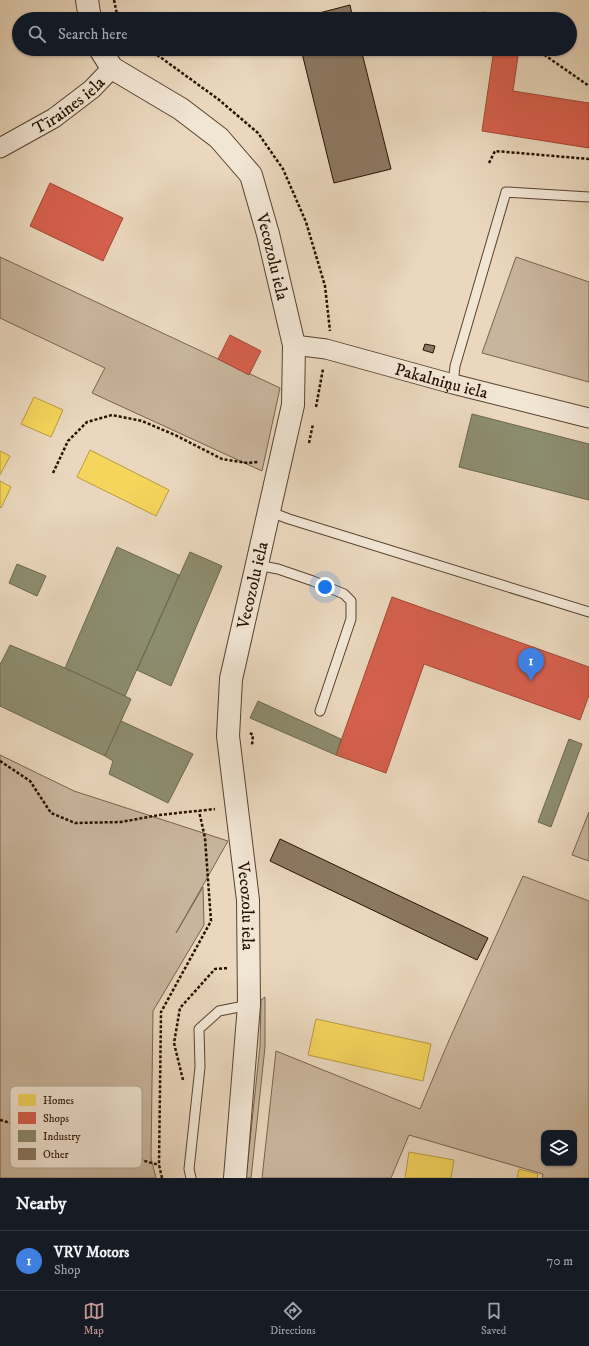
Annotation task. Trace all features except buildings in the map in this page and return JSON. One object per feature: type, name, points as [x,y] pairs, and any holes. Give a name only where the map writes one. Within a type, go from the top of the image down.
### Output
[{"type":"street","points":[[87,0],[89,12]]},
{"type":"street","name":"Tīraines iela","points":[[0,148],[54,118],[92,89],[112,68],[104,56]]},
{"type":"street","name":"Vecozolu iela","points":[[112,68],[181,109],[219,138],[251,175],[268,234],[294,345],[292,405],[231,679],[228,736],[248,900],[250,1005],[235,1178]]},
{"type":"street","name":"Pakalniņu iela","points":[[294,345],[326,349],[453,384],[589,418]]},
{"type":"lane","points":[[453,384],[455,366],[506,192],[589,197]]},
{"type":"lane","points":[[268,511],[320,529],[589,612]]},
{"type":"lane","points":[[256,565],[278,569],[313,581],[344,594],[351,602],[351,619],[320,712]]},
{"type":"lane","points":[[191,1178],[189,1169],[200,1067],[198,1029],[219,1012],[250,1005]]},
{"type":"path","points":[[114,0],[117,12]]},
{"type":"path","points":[[546,56],[589,86]]},
{"type":"path","points":[[489,163],[495,151],[589,159]]},
{"type":"path","points":[[53,473],[68,441],[87,422],[112,415],[142,421],[175,435],[222,459],[247,463],[280,460]]},
{"type":"path","points":[[0,761],[30,782],[51,813],[74,824],[121,822],[159,815],[237,808]]},
{"type":"path","points":[[162,1178],[159,1165],[161,1012],[211,921],[205,838],[199,811]]},
{"type":"path","points":[[0,1120],[10,1123]]},
{"type":"path","points":[[142,1160],[159,1165]]},
{"type":"shaded area","points":[[0,257],[280,388],[262,471],[92,393],[105,368],[0,318]]},
{"type":"shaded area","points":[[516,257],[589,282],[589,382],[482,353]]},
{"type":"shaded area","points":[[0,755],[74,791],[228,841],[176,933],[203,887],[204,925],[153,1011],[151,1158],[156,1178],[0,1178]]},
{"type":"shaded area","points":[[589,812],[589,861],[572,855]]},
{"type":"shaded area","points":[[523,876],[589,901],[589,1178],[542,1178],[543,1174],[409,1135],[391,1178],[262,1178],[276,1051],[420,1109],[450,1038]]},
{"type":"shaded area","points":[[265,997],[265,1047],[251,1178],[246,1178],[260,1046],[261,1000]]},
{"type":"place","name":"VRV Motors","points":[[531,681]]}]
